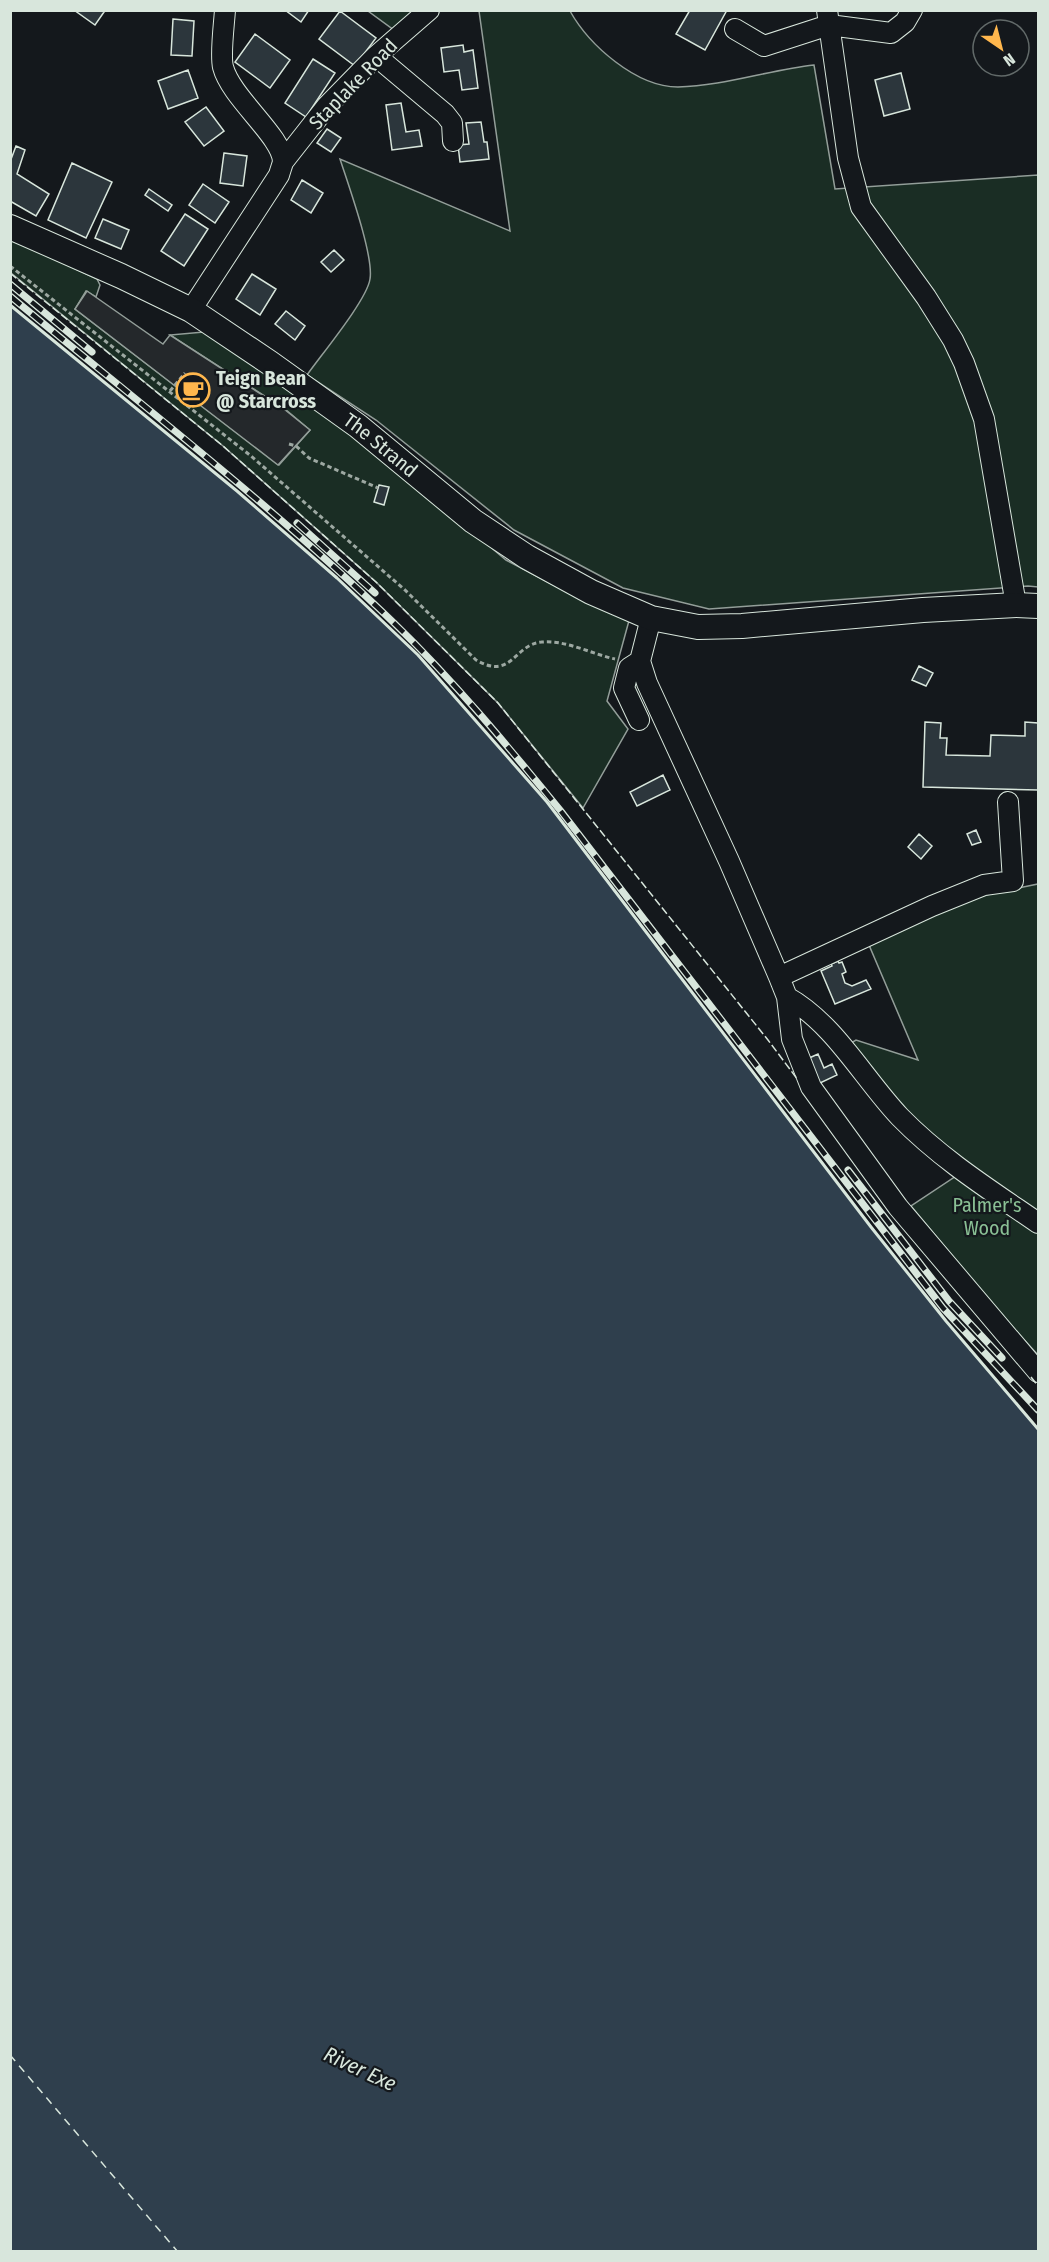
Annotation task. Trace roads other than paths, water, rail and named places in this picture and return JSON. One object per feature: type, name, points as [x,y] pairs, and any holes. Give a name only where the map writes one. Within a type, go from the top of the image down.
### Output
[{"type":"main road","name":"The Strand","points":[[10,227],[191,310],[349,420],[473,520],[527,557],[591,592],[651,618],[698,627],[742,626],[922,610],[1027,606]]},
{"type":"street","points":[[225,10],[222,66],[242,102],[275,142],[281,152],[283,162]]},
{"type":"street","name":"Staplake Road","points":[[191,310],[279,176],[283,162],[327,106],[376,56],[429,10]]},
{"type":"street","points":[[735,29],[764,46],[828,18],[891,33],[905,22],[912,10]]},
{"type":"street","points":[[828,18],[848,158],[861,207],[930,304],[953,340],[964,363],[984,419],[1027,606]]},
{"type":"street","points":[[376,56],[445,114],[452,123],[453,141]]},
{"type":"street","points":[[651,618],[640,661],[647,683],[729,861],[779,977],[787,997],[792,1039],[804,1073],[819,1102],[898,1207],[1038,1372]]},
{"type":"street","points":[[639,720],[624,688],[629,668],[640,661]]},
{"type":"street","points":[[779,977],[932,906],[984,885],[1013,881],[1008,802]]},
{"type":"street","points":[[787,997],[810,1013],[843,1047],[899,1116],[937,1152],[1038,1223]]},
{"type":"water","name":"River Exe","points":[[10,305],[237,491],[337,578],[418,655],[547,802],[871,1227],[946,1321],[1038,1429],[1038,2251],[11,2251]]},
{"type":"railway","points":[[10,284],[92,352]]},
{"type":"railway","points":[[10,296],[301,538],[394,623],[438,668],[560,810],[943,1308],[1038,1410]]},
{"type":"railway","points":[[297,523],[375,593]]},
{"type":"railway","points":[[848,1170],[949,1301],[1002,1358]]},
{"type":"place","name":"Teign Bean @ Starcross","points":[[193,390]]},
{"type":"park label","name":"Palmer's Wood","points":[[987,1216]]}]
